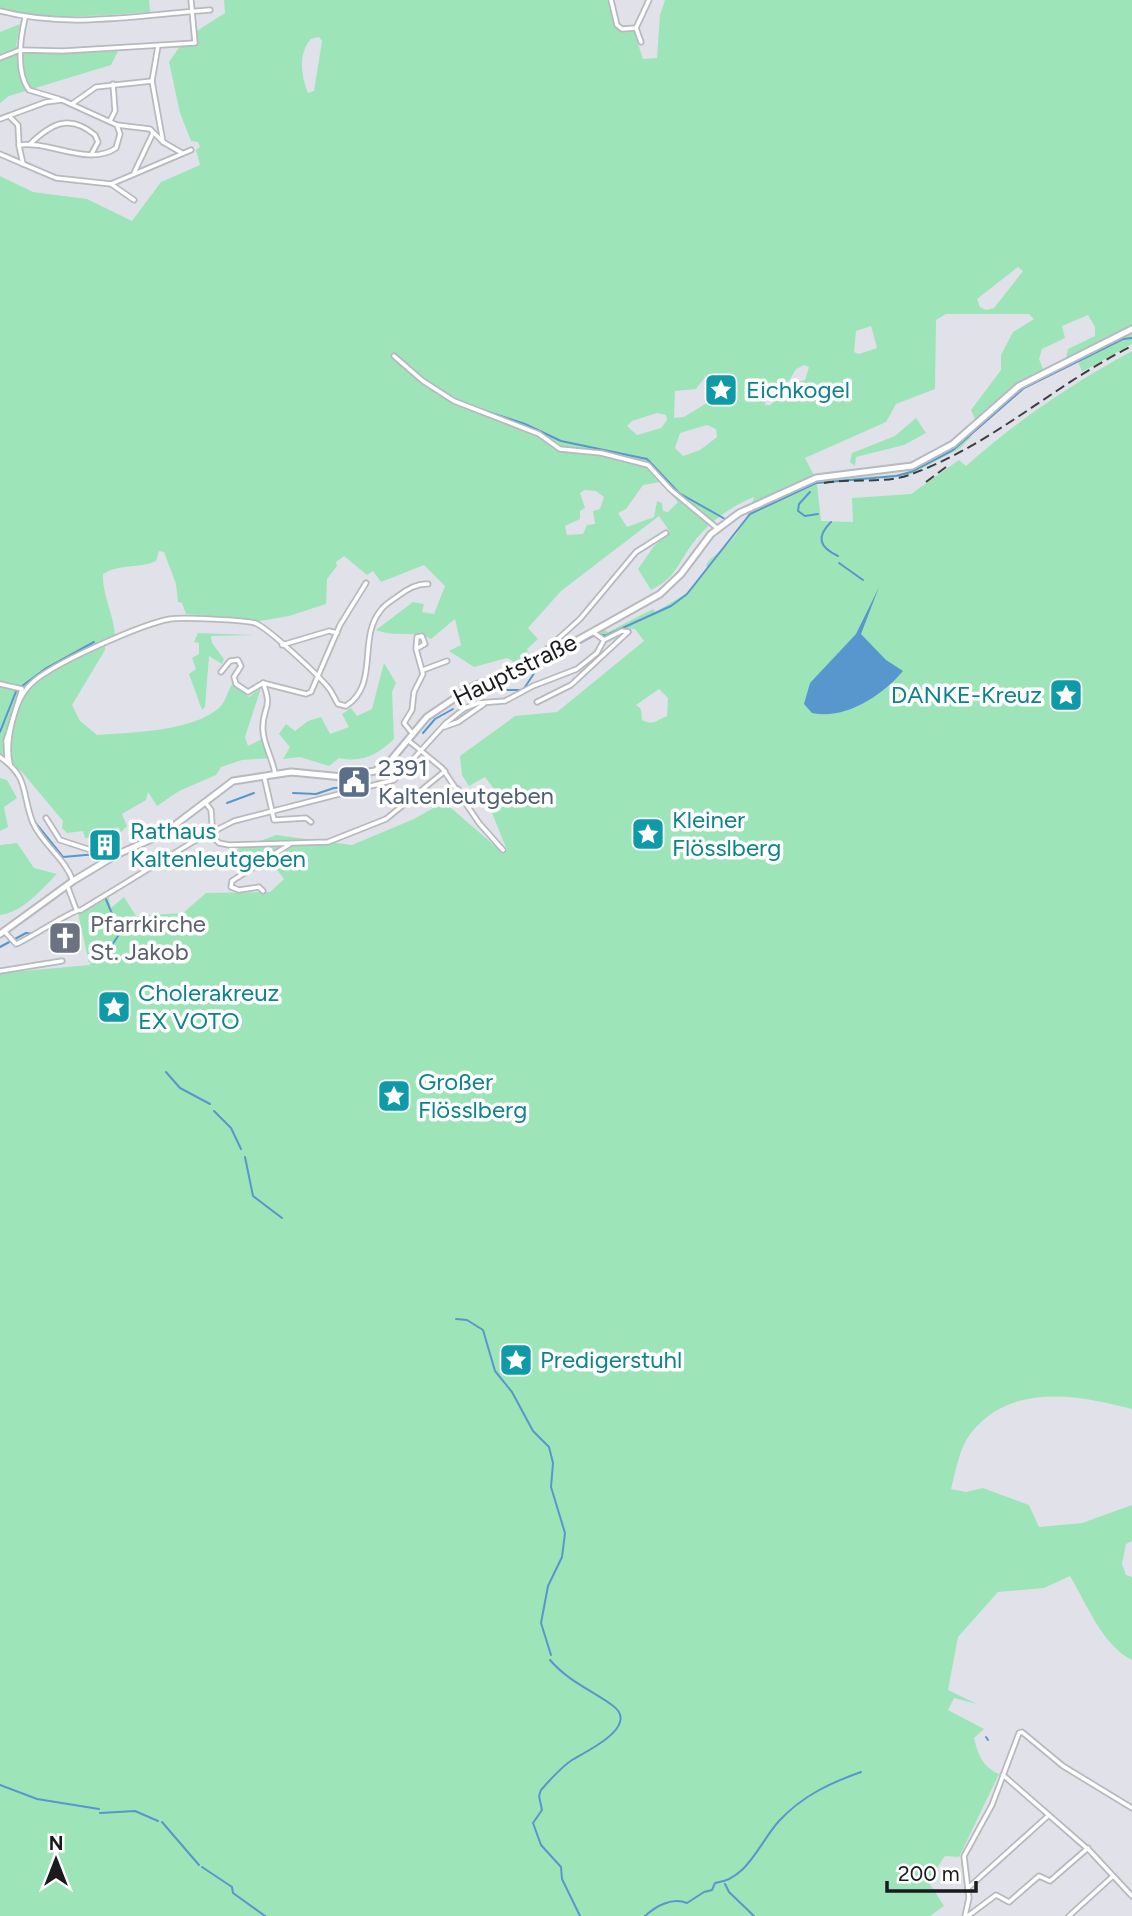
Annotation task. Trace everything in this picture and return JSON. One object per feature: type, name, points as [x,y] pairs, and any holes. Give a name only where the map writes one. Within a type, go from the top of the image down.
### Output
[{"type":"main road","name":"Hauptstraße","points":[[3,933],[66,885],[107,860],[163,834],[233,782],[264,775],[300,772],[337,777],[365,775],[387,764],[427,717],[473,686],[540,662],[595,634],[668,588],[717,528],[728,520],[809,484],[843,474],[898,470],[917,464],[953,444],[1019,386],[1132,329]]},
{"type":"street","points":[[0,58],[20,50],[63,51],[195,43],[191,0]]},
{"type":"street","points":[[611,0],[618,26],[636,28]]},
{"type":"street","points":[[641,42],[636,28],[649,0]]},
{"type":"street","points":[[0,11],[24,18],[60,21],[211,10]]},
{"type":"street","points":[[24,18],[20,50],[22,77],[29,90],[62,100],[117,125],[144,126],[182,153]]},
{"type":"street","points":[[158,46],[152,81],[163,142]]},
{"type":"street","points":[[72,104],[96,87],[152,81]]},
{"type":"street","points":[[110,121],[115,111],[113,84]]},
{"type":"street","points":[[0,118],[46,102],[62,100]]},
{"type":"street","points":[[9,116],[18,125],[23,164]]},
{"type":"street","points":[[30,144],[47,127],[67,123],[95,135],[98,142],[91,153]]},
{"type":"street","points":[[19,145],[30,144],[104,154],[116,148],[120,134],[117,125]]},
{"type":"street","points":[[133,175],[153,132]]},
{"type":"street","points":[[0,154],[56,178],[111,184],[191,150]]},
{"type":"street","points":[[111,184],[134,200]]},
{"type":"street","points":[[394,356],[423,381],[454,401],[539,435],[560,449],[642,461],[717,528]]},
{"type":"street","points":[[540,662],[539,656],[580,619],[636,552],[666,533]]},
{"type":"street","points":[[221,672],[230,661],[238,660],[241,666],[234,677],[236,684],[249,692],[266,682],[308,694],[318,678],[337,633],[366,583]]},
{"type":"street","points":[[10,764],[8,748],[21,699],[31,683],[42,675],[145,626],[171,619],[256,623],[273,634],[318,678],[340,706],[346,706],[358,698],[368,660],[369,635],[379,612],[408,588],[428,584]]},
{"type":"street","points":[[282,645],[330,631],[337,633]]},
{"type":"street","points":[[3,933],[12,941],[43,932],[76,909],[81,910],[212,830],[273,810],[391,781],[454,716],[474,704],[505,701],[535,685],[577,669],[597,653],[604,640],[622,631],[628,632],[571,685],[537,702]]},
{"type":"street","points":[[595,634],[604,640]]},
{"type":"street","points":[[412,733],[404,722],[412,710],[414,692],[423,670],[416,649]]},
{"type":"street","points":[[423,670],[447,661]]},
{"type":"street","points":[[0,684],[22,689],[6,741],[10,764]]},
{"type":"street","points":[[263,684],[270,702],[263,723],[263,736],[275,774]]},
{"type":"street","points":[[442,727],[458,722],[484,704]]},
{"type":"street","points":[[407,739],[445,771],[479,823],[503,850]]},
{"type":"street","points":[[0,757],[10,764],[23,780],[33,823],[55,847],[69,867],[74,881]]},
{"type":"street","points":[[205,802],[211,810],[212,830],[216,840],[223,844],[328,842],[386,819],[445,771]]},
{"type":"street","points":[[264,775],[275,821],[306,818],[311,822]]},
{"type":"street","points":[[449,797],[458,789]]},
{"type":"street","points":[[46,818],[60,840],[103,854],[107,860]]},
{"type":"street","points":[[55,847],[60,840]]},
{"type":"street","points":[[263,891],[259,887],[239,890],[231,887],[232,881],[290,844]]},
{"type":"street","points":[[66,885],[76,909]]},
{"type":"street","points":[[0,971],[62,961]]},
{"type":"street","points":[[966,1916],[968,1888],[964,1856],[992,1805],[1017,1736],[1022,1732],[1063,1766],[1132,1808]]},
{"type":"street","points":[[1003,1775],[1087,1848],[1132,1896]]},
{"type":"street","points":[[968,1888],[1049,1815]]},
{"type":"street","points":[[966,1916],[996,1895],[1009,1902],[1040,1876],[1050,1881],[1087,1848]]},
{"type":"street","points":[[1069,1916],[1112,1876]]},
{"type":"green space","points":[[0,0],[149,0],[150,12],[37,15],[0,9]]},
{"type":"green space","points":[[224,0],[607,0],[617,27],[633,29],[643,59],[657,58],[660,15],[665,0],[1132,0],[1132,344],[1082,372],[1076,355],[1066,358],[1068,349],[1095,336],[1095,327],[1088,315],[1062,326],[1065,338],[1042,349],[1039,359],[1043,369],[1015,384],[975,419],[971,410],[1001,370],[1001,355],[1013,332],[1034,319],[1029,314],[946,314],[936,320],[935,389],[896,404],[886,422],[805,458],[817,481],[903,474],[951,449],[968,435],[971,437],[959,449],[909,475],[817,484],[821,521],[853,522],[852,498],[911,494],[959,460],[966,466],[1005,433],[1046,404],[1132,351],[1132,1409],[1068,1397],[1026,1399],[1006,1406],[987,1417],[967,1439],[958,1460],[951,1489],[966,1492],[983,1488],[1029,1505],[1039,1527],[1082,1523],[1132,1505],[1132,1541],[1126,1544],[1122,1564],[1126,1575],[1132,1577],[1132,1660],[1112,1645],[1070,1576],[1044,1588],[998,1592],[958,1637],[948,1690],[977,1704],[954,1698],[948,1710],[984,1729],[974,1738],[977,1750],[985,1764],[999,1774],[959,1857],[945,1856],[928,1881],[944,1906],[930,1916],[0,1916],[0,973],[89,965],[99,955],[89,963],[78,913],[108,895],[111,908],[124,897],[136,916],[183,913],[206,893],[270,892],[284,879],[266,856],[244,871],[230,852],[276,835],[352,845],[414,819],[444,802],[501,851],[507,850],[492,813],[497,793],[485,777],[469,786],[462,775],[460,756],[515,716],[557,712],[644,641],[635,629],[605,635],[595,633],[603,629],[608,632],[653,609],[655,612],[686,594],[708,568],[706,565],[710,560],[733,539],[746,519],[754,497],[728,510],[713,522],[699,535],[671,575],[651,590],[638,569],[654,546],[670,532],[659,516],[561,591],[528,628],[538,639],[527,649],[532,662],[522,666],[507,658],[474,667],[449,651],[461,645],[455,619],[431,639],[376,630],[413,602],[424,604],[422,612],[434,614],[445,586],[424,565],[381,582],[373,571],[367,575],[344,556],[336,562],[337,566],[327,579],[326,604],[289,616],[260,621],[186,614],[182,603],[178,602],[176,584],[164,552],[159,551],[156,561],[103,574],[115,636],[105,643],[105,650],[72,705],[80,721],[97,735],[161,729],[207,716],[221,706],[232,684],[249,697],[261,688],[245,737],[248,746],[262,739],[271,758],[242,760],[221,767],[216,775],[179,791],[157,806],[148,792],[146,800],[122,814],[127,826],[121,832],[118,827],[101,837],[85,838],[83,831],[67,833],[62,828],[63,821],[22,772],[0,756],[0,176],[33,192],[87,199],[132,221],[161,182],[200,165],[196,150],[200,147],[198,142],[191,141],[180,113],[169,62],[180,46],[196,44],[195,32],[225,13]],"holes":[[[319,37],[322,41],[314,91],[308,93],[302,65],[311,39]],[[1018,267],[1023,271],[994,308],[986,310],[980,307],[977,299]],[[871,326],[877,348],[859,354],[854,352],[856,331]],[[804,365],[809,367],[805,380],[795,383],[770,405],[765,405],[767,394],[789,381],[796,369]],[[706,376],[713,378],[720,387],[718,396],[684,417],[674,418],[675,391],[696,389]],[[657,413],[666,415],[667,420],[661,428],[637,435],[627,426],[632,421]],[[707,425],[716,429],[717,437],[700,450],[683,456],[675,448],[680,433]],[[661,482],[678,502],[668,512],[663,511],[662,503],[657,501],[654,517],[627,527],[618,513],[626,509],[643,485]],[[585,490],[596,491],[604,497],[600,509],[593,511],[595,524],[587,525],[583,534],[567,535],[565,526],[580,519],[580,511],[585,508],[580,493]],[[659,689],[668,698],[667,716],[653,722],[642,720],[641,709],[636,705]]]},
{"type":"green space","points":[[20,24],[16,46],[43,54],[118,51],[111,65],[9,96],[0,103],[0,32]]},
{"type":"green space","points":[[916,418],[926,433],[904,445],[856,457],[855,466],[850,462],[852,453],[895,436]]},
{"type":"green space","points":[[198,633],[255,635],[211,636],[212,643],[224,659],[222,664],[209,656],[205,707],[202,710],[189,674],[196,669],[192,658],[199,654],[199,643],[194,642]]},
{"type":"green space","points":[[384,663],[396,683],[392,692],[394,739],[369,756],[339,758],[329,766],[300,757],[283,759],[290,747],[279,734],[286,724],[295,731],[308,721],[321,717],[330,734],[349,727],[342,714],[351,708],[357,716],[372,709]]},
{"type":"green space","points":[[0,778],[7,780],[17,798],[4,807],[8,827],[0,831]]},
{"type":"green space","points":[[17,843],[34,868],[57,874],[24,905],[0,915],[0,845]]},
{"type":"water","points":[[879,587],[861,634],[886,660],[903,671],[885,689],[862,704],[837,713],[812,713],[804,704],[810,683],[856,634]]},
{"type":"waterway","points":[[473,696],[485,690],[523,690],[539,666],[593,636],[607,635],[671,606],[687,594],[750,514],[816,483],[896,476],[911,472],[953,450],[1024,388],[1123,339],[1132,338]]},
{"type":"waterway","points":[[474,407],[525,424],[561,441],[647,459],[679,493],[725,519]]},
{"type":"waterway","points":[[810,492],[799,504],[798,511],[805,516],[818,514]]},
{"type":"waterway","points":[[831,522],[823,532],[822,541],[827,549],[838,556]]},
{"type":"waterway","points":[[839,563],[863,580]]},
{"type":"waterway","points":[[22,686],[45,669],[94,642]]},
{"type":"waterway","points":[[0,732],[17,689]]},
{"type":"waterway","points":[[423,733],[435,719],[453,709]]},
{"type":"waterway","points":[[293,793],[316,794],[334,788],[361,787]]},
{"type":"waterway","points":[[227,803],[254,793]]},
{"type":"waterway","points":[[34,821],[63,857],[97,854]]},
{"type":"waterway","points":[[105,897],[120,933],[108,951],[112,954]]},
{"type":"waterway","points":[[53,922],[59,917]]},
{"type":"waterway","points":[[0,947],[26,933],[34,934]]},
{"type":"waterway","points":[[166,1072],[180,1088],[210,1104]]},
{"type":"waterway","points":[[214,1111],[231,1128],[241,1149]]},
{"type":"waterway","points":[[245,1157],[253,1196],[282,1218]]},
{"type":"waterway","points":[[456,1319],[467,1320],[483,1330],[495,1371],[512,1392],[533,1431],[549,1447],[553,1463],[551,1487],[565,1533],[562,1557],[548,1586],[541,1623],[551,1655]]},
{"type":"waterway","points":[[550,1660],[564,1674],[612,1705],[619,1713],[620,1721],[616,1730],[608,1737],[568,1763],[541,1790],[539,1796],[542,1810],[533,1823],[541,1845],[561,1867],[562,1879],[580,1916]]},
{"type":"waterway","points":[[645,1916],[664,1904],[676,1901],[687,1903],[712,1890],[715,1883],[736,1875],[752,1859],[779,1821],[797,1804],[827,1786],[861,1772]]},
{"type":"waterway","points":[[0,1785],[37,1799],[99,1809]]},
{"type":"waterway","points":[[100,1813],[135,1811],[158,1821]]},
{"type":"waterway","points":[[162,1822],[199,1865]]},
{"type":"waterway","points":[[202,1867],[232,1887],[233,1893],[265,1916]]},
{"type":"waterway","points":[[725,1884],[729,1892],[754,1916]]},
{"type":"railway","points":[[824,483],[899,478],[939,463],[968,448],[1076,378],[1132,346]]},
{"type":"railway","points":[[926,482],[950,464]]},
{"type":"place","name":"Eichkogel","points":[[721,390]]},
{"type":"place","name":"DANKE-Kreuz","points":[[1066,695]]},
{"type":"place","name":"2391 Kaltenleutgeben","points":[[354,782]]},
{"type":"place","name":"Kleiner Flösslberg","points":[[648,834]]},
{"type":"place","name":"Rathaus Kaltenleutgeben","points":[[105,845]]},
{"type":"place","name":"Pfarrkirche St. Jakob","points":[[65,938]]},
{"type":"place","name":"Cholerakreuz EX VOTO","points":[[114,1007]]},
{"type":"place","name":"Großer Flösslberg","points":[[394,1096]]},
{"type":"place","name":"Predigerstuhl","points":[[516,1360]]}]
